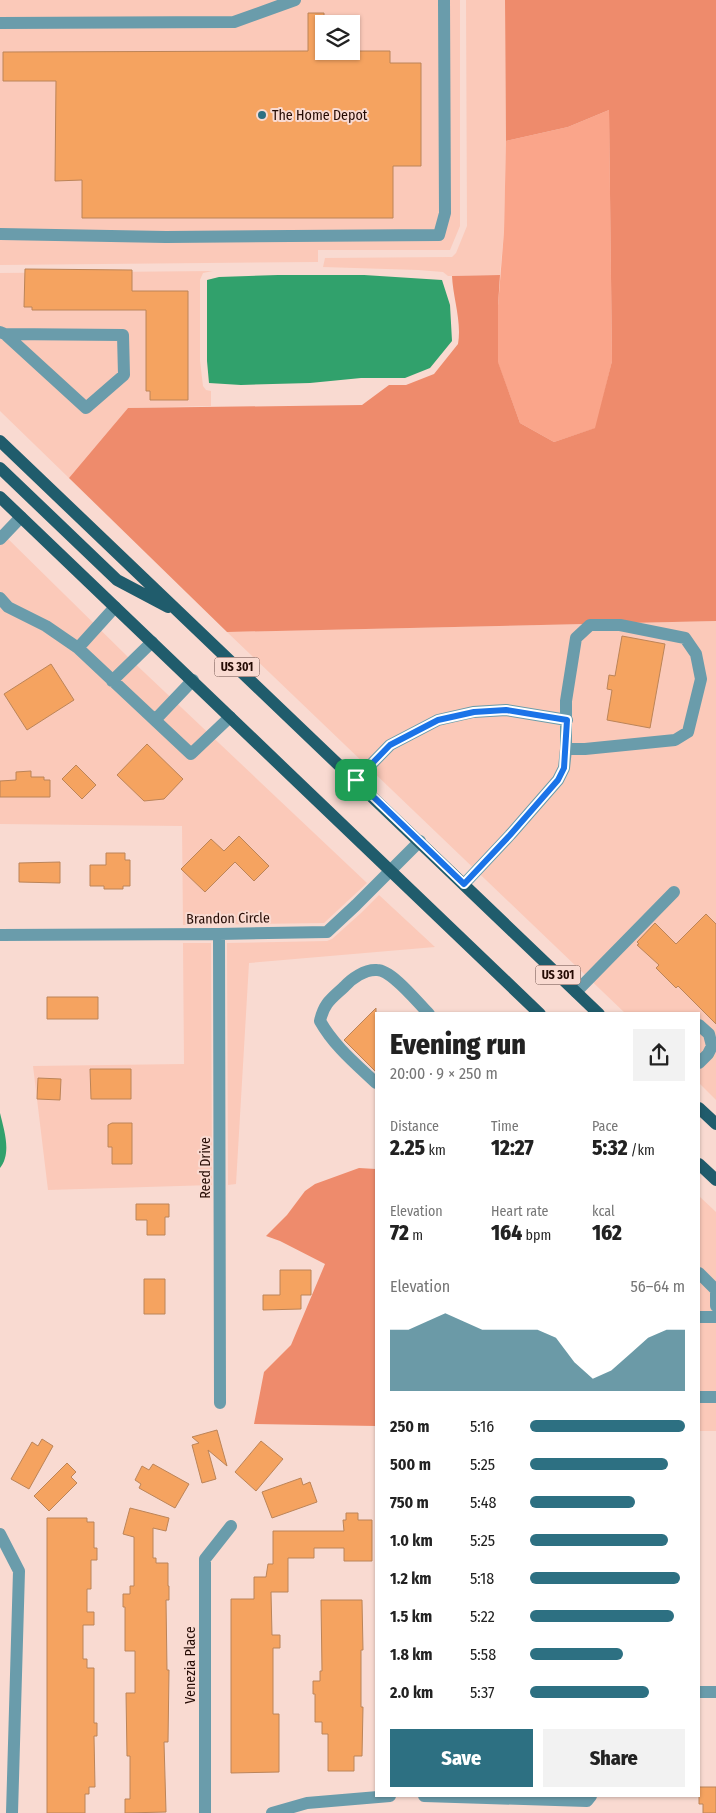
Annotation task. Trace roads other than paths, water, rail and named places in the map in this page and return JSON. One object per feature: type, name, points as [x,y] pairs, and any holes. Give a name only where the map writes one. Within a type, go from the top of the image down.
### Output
[{"type":"main road","name":"US 301","points":[[0,441],[597,1012]]},
{"type":"main road","points":[[0,468],[118,580],[181,614]]},
{"type":"main road","name":"US 301","points":[[0,497],[538,1012]]},
{"type":"main road","points":[[700,1109],[716,1124]]},
{"type":"main road","points":[[700,1165],[716,1180]]},
{"type":"street","points":[[0,23],[234,22],[295,0]]},
{"type":"street","points":[[0,234],[166,237],[439,236],[445,213],[444,0]]},
{"type":"street","points":[[3,333],[123,336],[124,375],[86,408],[3,333]]},
{"type":"street","points":[[0,539],[21,517]]},
{"type":"street","points":[[0,598],[8,606],[46,626],[78,648],[191,754],[230,717]]},
{"type":"street","points":[[78,648],[115,607]]},
{"type":"street","points":[[464,884],[558,780],[564,768],[567,720],[566,701],[576,638],[590,625],[620,625],[686,638],[696,654],[701,680],[688,732],[674,740],[566,749]]},
{"type":"street","points":[[112,681],[152,642]]},
{"type":"street","points":[[154,720],[192,680]]},
{"type":"street","points":[[356,780],[390,745],[438,720],[474,712],[506,710],[567,720]]},
{"type":"street","name":"Brandon Circle","points":[[0,935],[327,932],[420,841]]},
{"type":"street","points":[[576,992],[674,892]]},
{"type":"street","name":"Reed Drive","points":[[219,934],[220,1403]]},
{"type":"street","points":[[375,1082],[338,1047],[326,1031],[320,1021],[323,1008],[350,981],[365,972],[378,969],[392,976],[427,1012]]},
{"type":"street","points":[[700,1026],[709,1034],[712,1046],[708,1054],[700,1062]]},
{"type":"street","points":[[700,1274],[716,1290],[716,1306]]},
{"type":"street","points":[[700,1317],[716,1317]]},
{"type":"street","points":[[700,1397],[716,1397]]},
{"type":"street","name":"Venezia Place","points":[[205,1813],[205,1559],[231,1526]]},
{"type":"street","points":[[0,1534],[19,1571],[12,1813]]},
{"type":"street","points":[[700,1692],[716,1692]]},
{"type":"street","points":[[272,1813],[307,1804],[380,1797]]},
{"type":"street","points":[[457,1797],[587,1801],[591,1797]]},
{"type":"place","name":"The Home Depot","points":[[262,115]]}]
